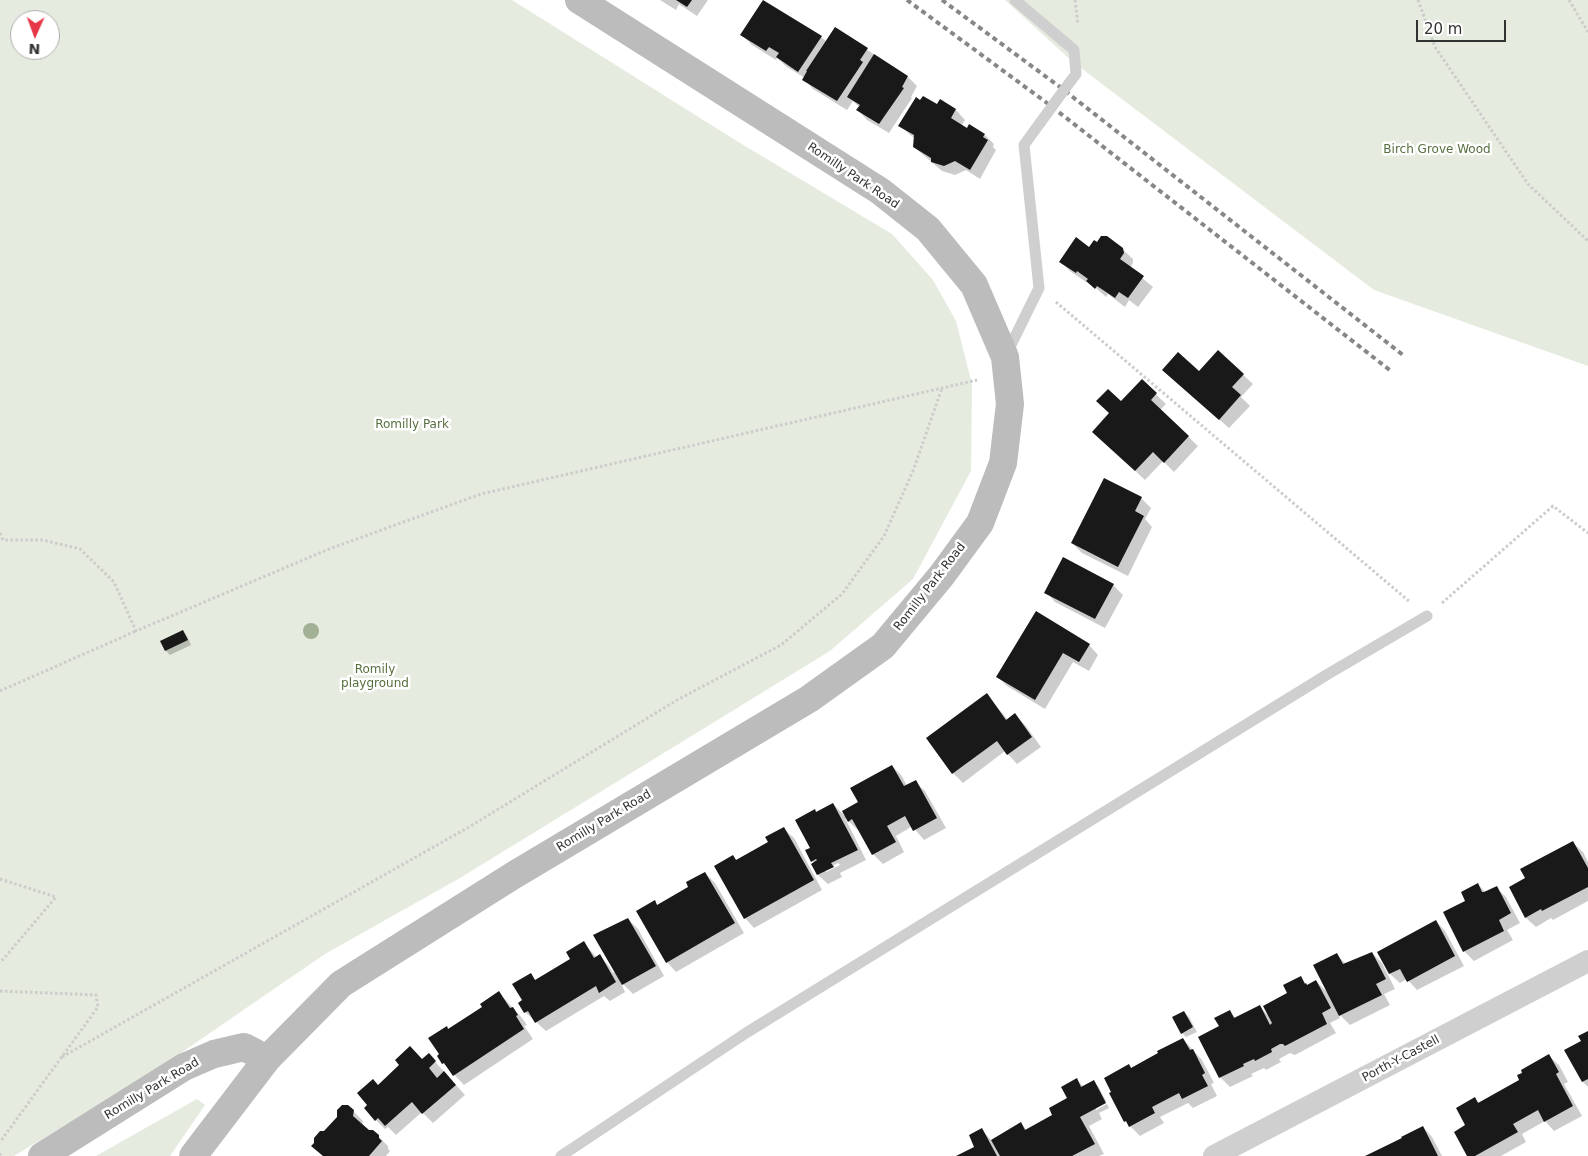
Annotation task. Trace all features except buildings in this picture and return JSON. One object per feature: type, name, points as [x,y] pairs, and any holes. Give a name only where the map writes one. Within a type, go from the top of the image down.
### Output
[{"type":"street","name":"Romilly Park Road","points":[[193,1156],[267,1059],[341,984],[514,875],[809,699],[883,646],[942,575],[980,523],[1003,463],[1010,404],[1005,357],[974,285],[928,229],[880,191],[579,0]]},
{"type":"street","name":"Porth-Y-Castell","points":[[1214,1156],[1588,961]]},
{"type":"street","name":"Romilly Park Road","points":[[42,1156],[184,1067],[214,1054],[244,1047],[267,1059]]},
{"type":"lane","points":[[1005,357],[1039,288],[1024,145],[1076,74],[1074,50],[1014,0]]},
{"type":"lane","points":[[561,1156],[746,1033],[1320,679],[1427,616]]},
{"type":"path","points":[[1418,0],[1435,47],[1528,184],[1588,241]]},
{"type":"path","points":[[1569,0],[1588,32]]},
{"type":"path","points":[[1039,288],[1427,616],[1553,506],[1588,533]]},
{"type":"path","points":[[0,691],[329,549],[482,494],[982,379],[1005,357]]},
{"type":"path","points":[[62,1057],[469,827],[677,700],[781,645],[842,594],[884,536],[913,471],[942,388]]},
{"type":"path","points":[[0,533],[2,542],[43,540],[80,549],[114,582],[136,631]]},
{"type":"path","points":[[0,879],[56,897],[0,963]]},
{"type":"path","points":[[0,991],[96,995],[98,1007],[0,1142]]},
{"type":"green space","name":"Romilly Park","points":[[0,0],[512,0],[740,143],[892,234],[933,280],[956,321],[972,384],[971,471],[913,579],[830,651],[460,878],[325,954],[159,1068],[14,1156],[0,1156]]},
{"type":"green space","name":"Birch Grove Wood","points":[[1005,0],[1588,0],[1588,366],[1374,290],[1073,62]]},
{"type":"green space","points":[[197,1099],[205,1105],[170,1156],[96,1156]]},
{"type":"railway","points":[[907,0],[1047,103],[1391,371]]},
{"type":"railway","points":[[942,0],[1060,87],[1403,355]]},
{"type":"park label","name":"Romily playground","points":[[375,677]]}]
